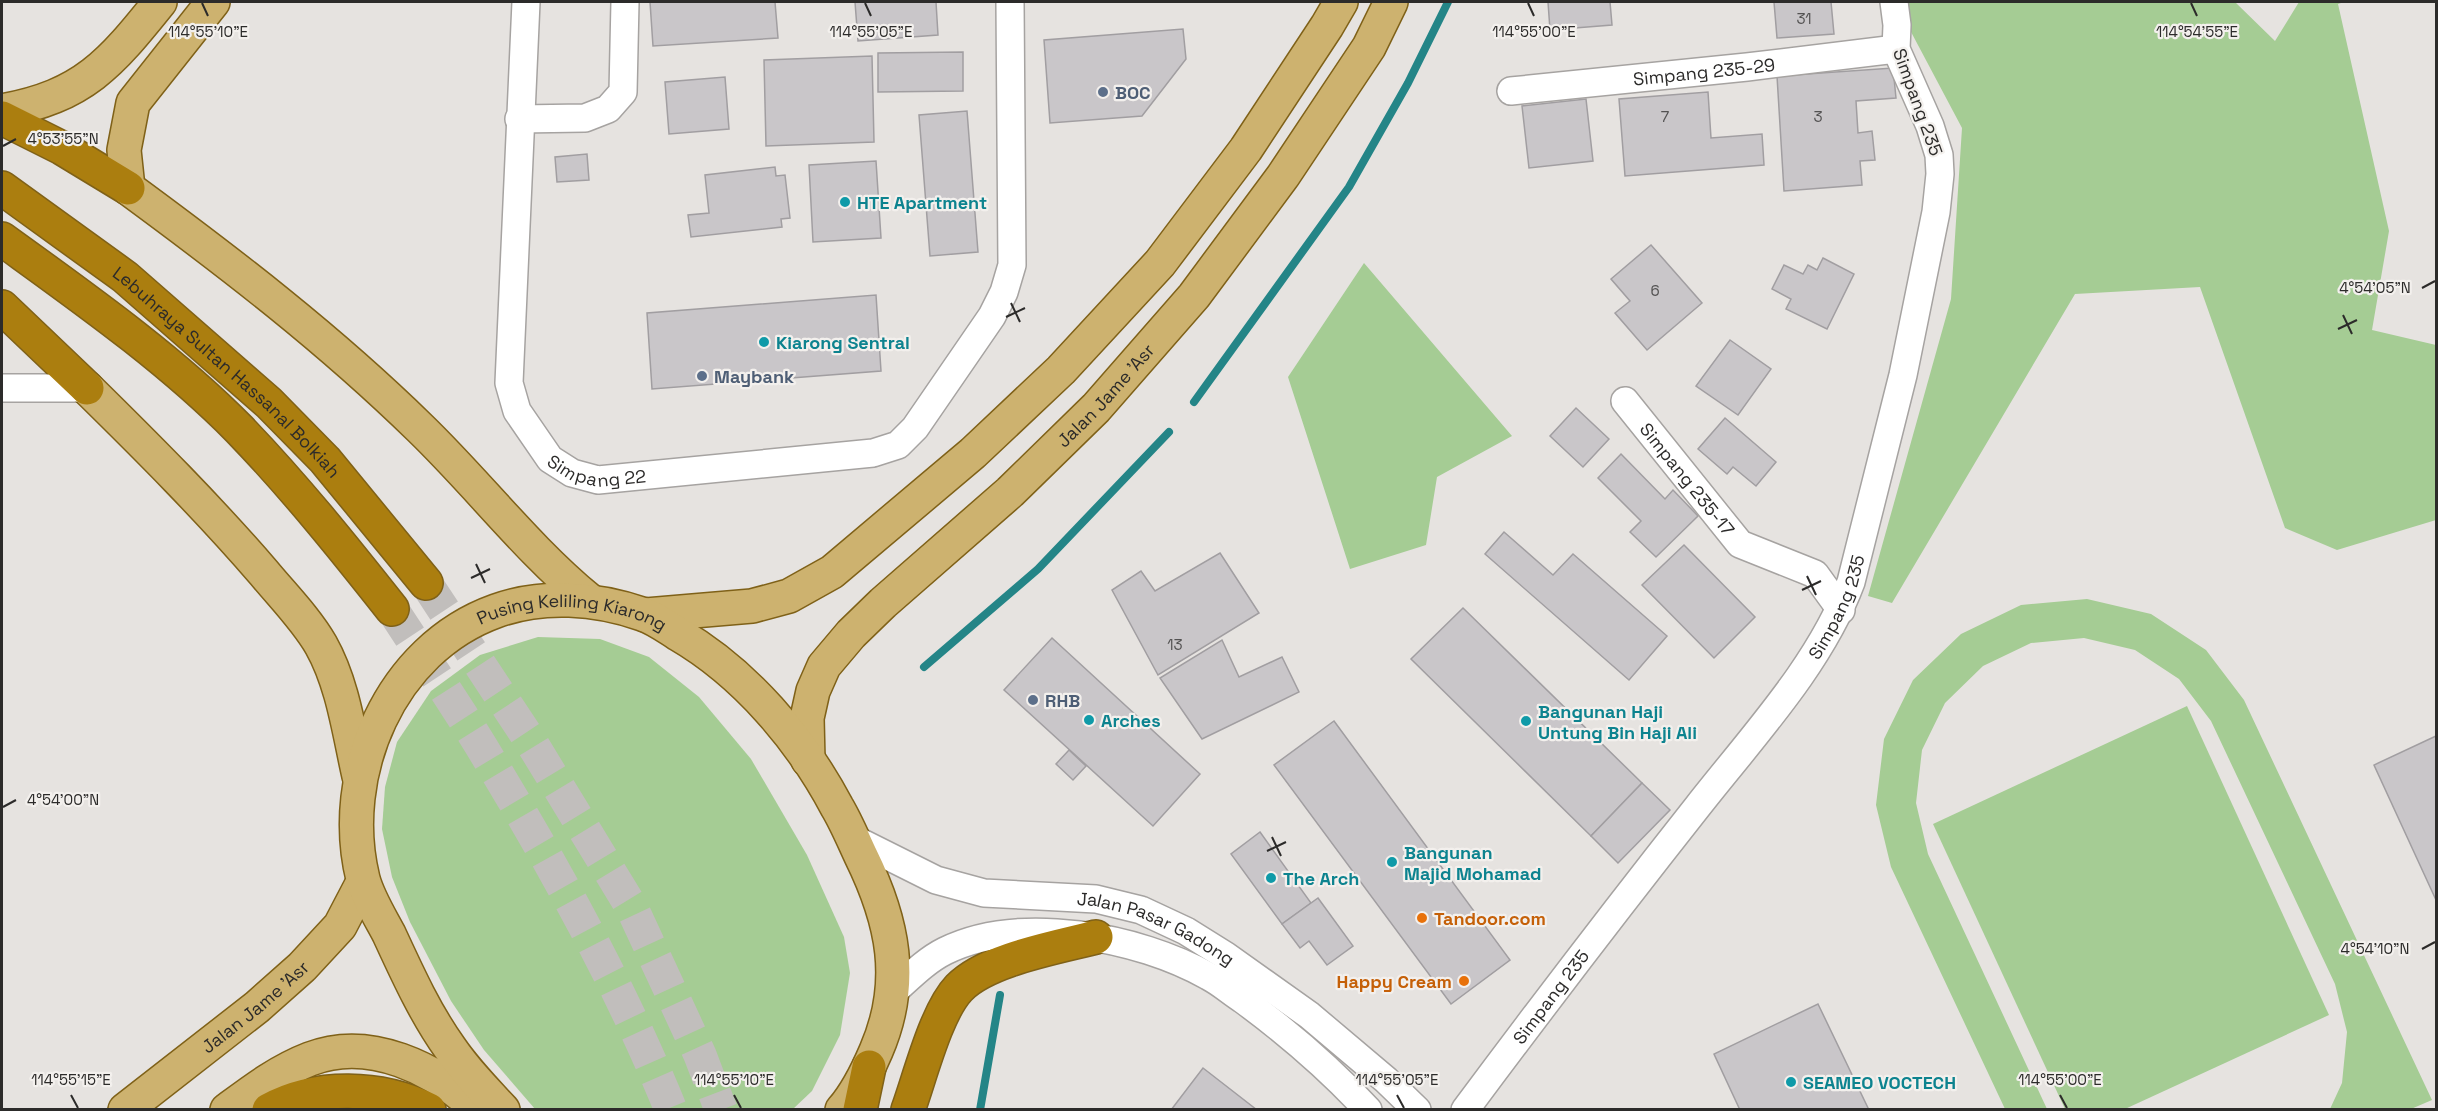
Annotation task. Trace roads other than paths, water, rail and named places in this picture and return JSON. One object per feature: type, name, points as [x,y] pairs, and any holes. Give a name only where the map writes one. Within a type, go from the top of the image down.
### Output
[{"type":"highway","points":[[2,118],[62,148],[128,188]]},
{"type":"highway","name":"Lebuhraya Sultan Hassanal Bolkiah","points":[[2,188],[125,277],[269,403],[325,460],[426,583]]},
{"type":"highway","name":"Lebuhraya Sultan Hassanal Bolkiah","points":[[2,239],[176,372],[237,427],[294,486],[392,609]]},
{"type":"highway","points":[[2,307],[87,388]]},
{"type":"highway","points":[[908,1110],[945,1009],[960,987],[980,974],[1013,959],[1096,937]]},
{"type":"highway","points":[[860,1110],[870,1067]]},
{"type":"highway","points":[[269,1110],[305,1095],[340,1090],[412,1101],[429,1110]]},
{"type":"main road","points":[[2,111],[31,105],[63,93],[98,72],[124,47],[160,2]]},
{"type":"main road","points":[[213,2],[133,104],[124,150],[128,188],[233,266],[339,351],[421,429],[509,520],[555,572],[589,600]]},
{"type":"main road","points":[[645,615],[752,606],[789,596],[832,572],[973,453],[1061,370],[1160,263],[1246,149],[1328,26],[1341,2]]},
{"type":"main road","name":"Jalan Jame 'Asr","points":[[808,760],[807,718],[813,691],[824,666],[851,634],[883,603],[1010,492],[1096,408],[1194,296],[1283,176],[1369,47],[1391,2]]},
{"type":"main road","points":[[87,388],[166,465],[232,536],[292,606],[321,645],[339,687],[360,778]]},
{"type":"main road","name":"Pusing Keliling Kiarong","points":[[503,1110],[449,1047],[409,977],[363,882],[356,815],[360,778],[370,744],[382,714],[402,681],[430,651],[463,627],[496,611],[542,600],[589,600],[645,615],[694,643],[736,676],[778,722],[808,760],[837,806],[873,880],[886,919],[894,957],[892,993],[885,1031],[870,1067],[842,1110]]},
{"type":"main road","name":"Jalan Jame 'Asr","points":[[125,1110],[257,1007],[302,967],[340,926],[363,882]]},
{"type":"main road","points":[[227,1110],[285,1070],[312,1058],[357,1052],[378,1054],[415,1065],[441,1080],[478,1110]]},
{"type":"street","name":"Simpang 22","points":[[526,2],[509,383],[517,411],[550,459],[572,473],[598,480],[873,453],[898,445],[915,428],[992,316],[1004,292],[1012,265],[1010,2]]},
{"type":"street","points":[[519,119],[585,118],[608,109],[622,92],[625,2]]},
{"type":"street","name":"Simpang 235","points":[[1465,1110],[1627,896],[1788,693],[1841,610],[1851,582],[1904,375],[1936,212],[1939,155],[1930,126],[1896,49],[1897,25],[1894,2]]},
{"type":"street","name":"Simpang 235-29","points":[[1511,92],[1747,68],[1896,49]]},
{"type":"street","points":[[2,388],[87,388]]},
{"type":"street","name":"Simpang 235-17","points":[[1625,401],[1740,544],[1815,574],[1841,610]]},
{"type":"street","name":"Jalan Pasar Gadong","points":[[852,838],[936,880],[984,893],[1096,899],[1141,910],[1177,927],[1226,956],[1309,1015],[1386,1080],[1417,1110]]},
{"type":"street","name":"Jalan Pasar Gadong","points":[[892,993],[923,965],[945,951],[970,941],[1035,933],[1096,937],[1163,954],[1210,977],[1262,1014],[1313,1056],[1368,1110]]},
{"type":"waterway","points":[[1194,402],[1349,187],[1408,83],[1448,2]]},
{"type":"waterway","points":[[924,667],[1038,569],[1169,432]]},
{"type":"waterway","points":[[980,1110],[1000,995]]},
{"type":"tunnel","points":[[426,583],[533,745],[632,908],[700,1055],[721,1110]]},
{"type":"tunnel","points":[[392,609],[481,746],[566,892],[611,978],[671,1110]]},
{"type":"place","name":"BOC","points":[[1103,92]]},
{"type":"place","name":"HTE Apartment","points":[[845,202]]},
{"type":"place","name":"Kiarong Sentral","points":[[764,342]]},
{"type":"place","name":"Maybank","points":[[702,376]]},
{"type":"place","name":"RHB","points":[[1033,700]]},
{"type":"place","name":"Arches","points":[[1089,720]]},
{"type":"place","name":"Bangunan Haji Untung Bin Haji Ali","points":[[1526,721]]},
{"type":"place","name":"Bangunan Majid Mohamad","points":[[1392,862]]},
{"type":"place","name":"The Arch","points":[[1271,878]]},
{"type":"place","name":"Tandoor.com","points":[[1422,918]]},
{"type":"place","name":"Happy Cream","points":[[1464,981]]},
{"type":"place","name":"SEAMEO VOCTECH","points":[[1791,1082]]}]
